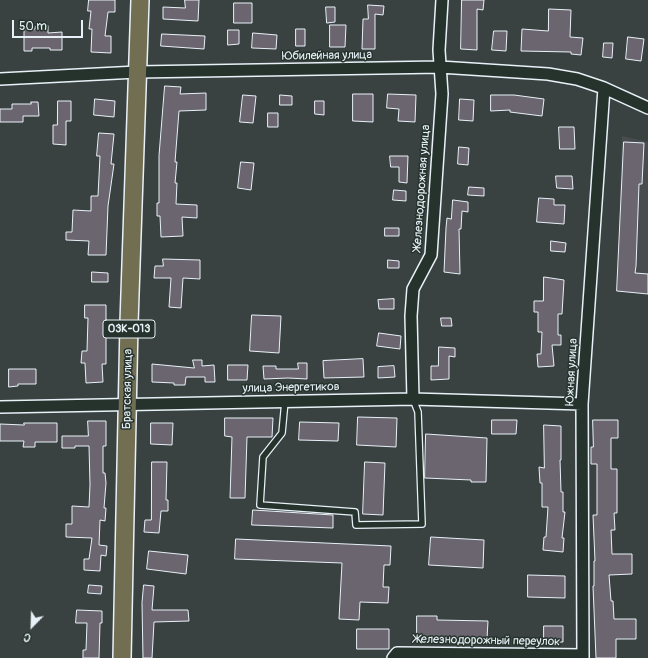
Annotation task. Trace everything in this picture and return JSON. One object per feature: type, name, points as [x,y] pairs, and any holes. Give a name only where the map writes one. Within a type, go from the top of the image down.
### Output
[{"type":"main road","name":"Братская улица","points":[[122,658],[140,0]]},
{"type":"street","name":"Железнодорожная улица","points":[[413,399],[411,316],[414,289],[431,255],[442,94],[439,50],[442,0]]},
{"type":"street","name":"Юбилейная улица","points":[[0,79],[137,72],[440,67],[548,74],[577,79],[604,88],[648,108]]},
{"type":"street","name":"Южная улица","points":[[583,656],[582,404],[604,88]]},
{"type":"street","name":"улица Энергетиков","points":[[0,407],[413,399],[582,404]]},
{"type":"street","name":"Железнодорожный переулок","points":[[393,658],[397,653],[583,656]]},
{"type":"lane","points":[[285,401],[282,433],[263,457],[260,504],[355,512],[356,525],[422,524],[418,412],[413,399]]},
{"type":"shaded area","points":[[622,136],[648,142],[648,293],[617,291]]},
{"type":"building","points":[[89,0],[115,0],[115,12],[108,12],[105,36],[111,36],[111,53],[91,52],[92,29],[89,29],[91,11],[88,11]]},
{"type":"building","points":[[185,0],[199,0],[198,21],[163,19],[163,7],[185,8]]},
{"type":"building","points":[[462,0],[484,0],[483,10],[477,9],[477,50],[461,49]]},
{"type":"building","points":[[234,3],[252,3],[252,23],[234,23]]},
{"type":"building","points":[[368,5],[384,6],[383,15],[375,14],[375,49],[362,49],[363,19],[368,19]]},
{"type":"building","points":[[326,7],[335,7],[335,22],[327,23]]},
{"type":"building","points":[[549,9],[571,10],[570,37],[583,38],[581,55],[571,54],[571,52],[521,51],[522,29],[548,31]]},
{"type":"building","points":[[330,25],[346,25],[345,47],[330,47]]},
{"type":"building","points":[[48,26],[48,33],[62,32],[62,50],[32,48],[32,51],[24,51],[24,29],[35,29],[35,27]]},
{"type":"building","points":[[296,29],[305,29],[305,46],[296,46]]},
{"type":"building","points":[[228,30],[239,30],[239,44],[228,45]]},
{"type":"building","points":[[494,31],[507,31],[506,51],[492,50]]},
{"type":"building","points":[[253,33],[277,35],[276,49],[252,48]]},
{"type":"building","points":[[162,34],[205,36],[204,49],[161,46]]},
{"type":"building","points":[[628,37],[644,39],[641,61],[626,59]]},
{"type":"building","points":[[604,43],[613,43],[612,58],[603,57]]},
{"type":"building","points":[[165,86],[181,87],[180,94],[206,93],[206,110],[179,111],[175,162],[177,162],[175,183],[177,183],[176,204],[197,205],[197,218],[182,217],[183,236],[161,237],[160,216],[157,216],[157,203],[159,203],[159,156]]},
{"type":"building","points":[[353,94],[373,94],[373,122],[353,121]]},
{"type":"building","points":[[388,94],[416,95],[415,122],[398,121],[399,109],[387,108]]},
{"type":"building","points":[[243,95],[256,96],[253,123],[240,122]]},
{"type":"building","points":[[280,95],[292,96],[292,105],[280,105]]},
{"type":"building","points":[[491,95],[514,95],[544,99],[542,116],[510,112],[510,110],[491,111]]},
{"type":"building","points":[[95,99],[115,101],[114,117],[94,115]]},
{"type":"building","points":[[460,99],[474,100],[473,121],[459,120]]},
{"type":"building","points":[[58,101],[71,101],[71,121],[66,121],[66,145],[53,144],[53,125],[57,125]]},
{"type":"building","points":[[315,101],[324,101],[324,115],[315,114]]},
{"type":"building","points":[[31,102],[38,102],[39,116],[23,116],[23,122],[0,122],[0,109],[12,109],[12,104],[31,104]]},
{"type":"building","points":[[268,113],[278,113],[278,127],[268,127]]},
{"type":"building","points":[[559,127],[574,127],[575,149],[560,149]]},
{"type":"building","points":[[99,133],[114,134],[111,164],[114,164],[108,206],[106,255],[88,255],[89,241],[66,240],[66,232],[72,232],[73,210],[91,211],[91,196],[98,196],[100,156],[97,156]]},
{"type":"building","points":[[624,142],[644,143],[642,184],[639,184],[635,273],[648,274],[648,294],[617,291]]},
{"type":"building","points":[[459,147],[469,148],[468,165],[458,164]]},
{"type":"building","points":[[390,156],[408,156],[407,183],[399,182],[399,167],[391,167]]},
{"type":"building","points":[[241,162],[254,163],[251,190],[238,188]]},
{"type":"building","points":[[556,176],[572,176],[573,189],[557,188]]},
{"type":"building","points":[[469,187],[484,188],[484,196],[468,195]]},
{"type":"building","points":[[394,190],[406,191],[406,201],[393,200]]},
{"type":"building","points":[[539,198],[554,199],[554,205],[565,205],[564,224],[537,222]]},
{"type":"building","points":[[453,200],[468,202],[468,212],[462,211],[461,229],[459,229],[460,274],[444,272],[447,218],[451,219]]},
{"type":"building","points":[[385,228],[399,228],[399,236],[385,236]]},
{"type":"building","points":[[551,241],[566,243],[565,252],[551,251]]},
{"type":"building","points":[[163,259],[200,260],[200,279],[183,278],[181,308],[169,307],[171,278],[154,278],[155,266],[163,266]]},
{"type":"building","points":[[388,260],[399,261],[399,268],[388,268]]},
{"type":"building","points":[[92,272],[108,273],[108,282],[92,282]]},
{"type":"building","points":[[544,277],[564,280],[562,314],[558,314],[558,335],[561,335],[561,345],[552,345],[554,366],[538,367],[537,354],[541,354],[542,332],[538,332],[538,312],[534,312],[534,301],[543,301]]},
{"type":"building","points":[[394,299],[394,309],[379,309],[378,300]]},
{"type":"building","points":[[85,305],[106,305],[106,364],[102,364],[103,382],[86,383],[85,363],[81,363],[82,351],[87,351],[88,318],[85,318]]},
{"type":"building","points":[[252,315],[281,316],[279,353],[250,351]]},
{"type":"building","points":[[441,318],[451,318],[452,326],[442,326]]},
{"type":"building","points":[[379,333],[401,336],[400,349],[377,346]]},
{"type":"building","points":[[439,347],[455,348],[455,357],[449,356],[449,379],[431,380],[431,366],[438,366]]},
{"type":"building","points":[[363,359],[364,377],[324,378],[323,361]]},
{"type":"building","points":[[193,360],[202,360],[202,366],[214,365],[215,382],[205,382],[205,377],[186,377],[185,385],[152,382],[152,364],[194,368]]},
{"type":"building","points":[[298,363],[307,363],[307,379],[264,379],[263,366],[276,366],[276,369],[298,369]]},
{"type":"building","points":[[228,365],[248,365],[247,380],[228,380]]},
{"type":"building","points":[[394,366],[395,377],[378,378],[378,367]]},
{"type":"building","points":[[9,369],[36,369],[36,384],[18,384],[18,386],[9,387]]},
{"type":"building","points":[[358,417],[397,418],[396,447],[357,445]]},
{"type":"building","points":[[225,418],[273,418],[272,437],[247,437],[245,498],[230,498],[232,437],[225,436]]},
{"type":"building","points":[[492,420],[517,420],[516,434],[492,434]]},
{"type":"building","points":[[593,420],[618,420],[618,438],[611,438],[611,469],[617,469],[617,513],[614,513],[615,530],[611,530],[612,554],[632,554],[632,574],[609,575],[614,619],[636,619],[636,639],[616,639],[616,658],[596,658],[593,586],[595,561],[593,515],[597,515],[597,464],[591,464],[591,447],[593,447]]},
{"type":"building","points":[[88,421],[106,421],[106,446],[103,446],[103,473],[105,473],[106,483],[104,508],[106,508],[105,521],[100,520],[99,545],[107,546],[106,556],[101,555],[100,571],[84,570],[84,559],[89,559],[92,538],[66,537],[66,524],[72,524],[72,506],[89,507],[89,446],[62,448],[62,436],[88,436]]},
{"type":"building","points":[[300,422],[339,423],[338,441],[299,440]]},
{"type":"building","points":[[24,423],[57,423],[57,442],[35,442],[35,447],[23,447],[24,441],[0,441],[0,424],[24,425]]},
{"type":"building","points":[[151,423],[173,423],[172,445],[151,444]]},
{"type":"building","points":[[544,425],[561,426],[561,492],[563,492],[563,512],[565,512],[562,538],[564,538],[563,552],[543,550],[544,537],[546,537],[548,507],[542,507],[542,483],[540,483],[539,467],[544,468]]},
{"type":"building","points":[[426,434],[487,438],[486,482],[425,478]]},
{"type":"building","points":[[152,462],[167,462],[166,500],[168,500],[168,511],[161,511],[159,533],[144,532],[145,520],[151,520]]},
{"type":"building","points":[[365,462],[385,463],[383,515],[363,514]]},
{"type":"building","points":[[253,510],[333,515],[333,528],[252,525]]},
{"type":"building","points":[[431,537],[484,540],[483,568],[429,565]]},
{"type":"building","points":[[236,539],[391,546],[390,565],[384,565],[383,587],[389,587],[388,603],[360,602],[359,620],[339,619],[342,563],[235,559]]},
{"type":"building","points":[[149,551],[188,555],[186,574],[147,569]]},
{"type":"building","points":[[528,575],[565,576],[565,598],[528,597]]},
{"type":"building","points":[[89,585],[102,586],[101,594],[88,593]]},
{"type":"building","points":[[144,585],[154,586],[152,610],[188,610],[189,621],[154,622],[152,658],[143,658],[142,603]]},
{"type":"building","points":[[77,610],[102,611],[102,623],[100,623],[99,658],[83,658],[83,650],[86,650],[87,623],[76,623]]},
{"type":"building","points":[[417,616],[437,616],[437,620],[488,621],[487,639],[461,639],[461,643],[442,642],[442,639],[417,639]]},
{"type":"building","points":[[544,626],[563,626],[563,642],[544,642]]},
{"type":"building","points":[[357,629],[389,629],[389,649],[357,649]]}]
